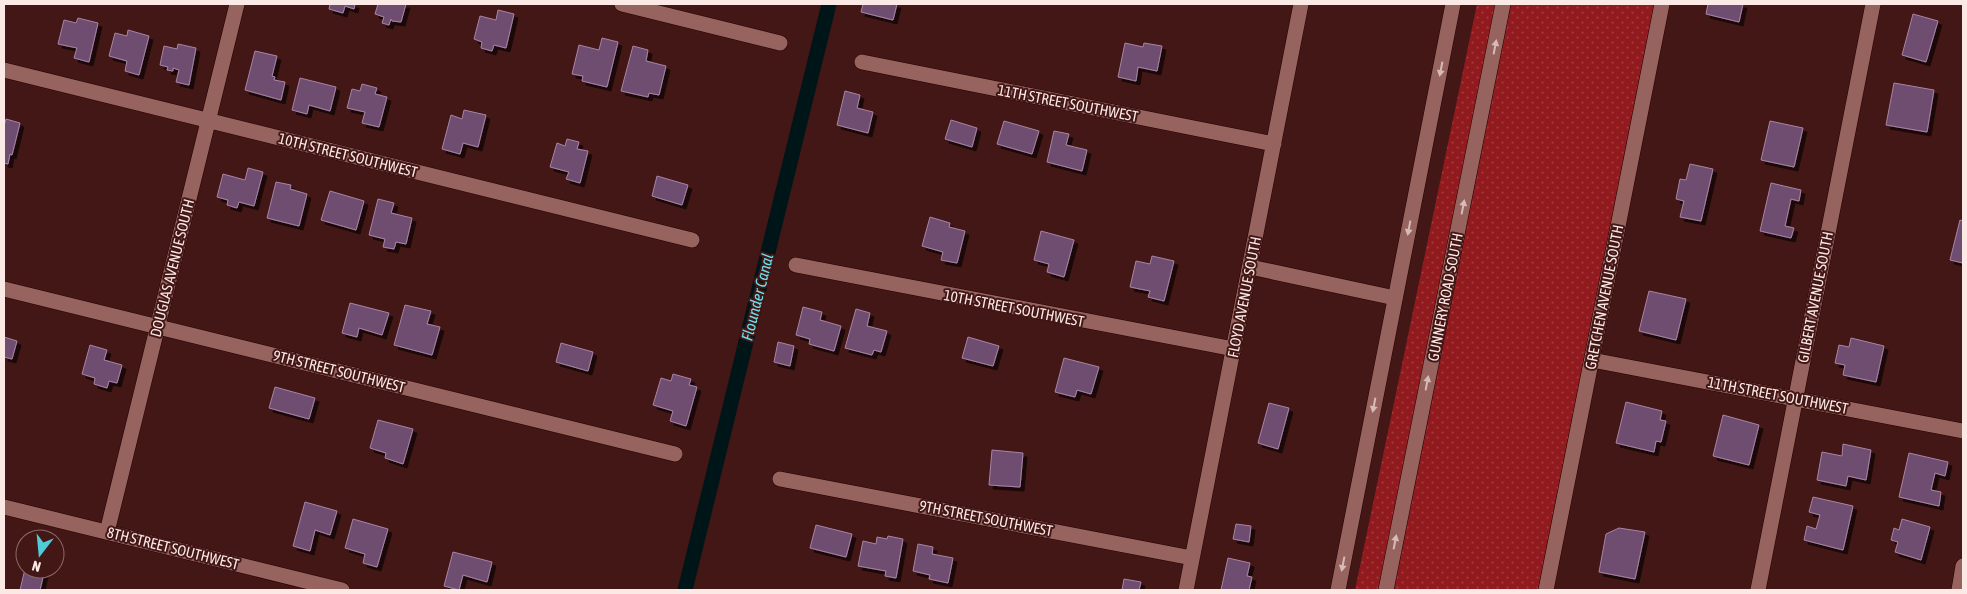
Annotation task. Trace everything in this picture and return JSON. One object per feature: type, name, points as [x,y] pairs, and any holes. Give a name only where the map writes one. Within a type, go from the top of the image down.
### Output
[{"type":"street","name":"DOUGLAS AVENUE SOUTH","points":[[107,532],[237,4]]},
{"type":"street","points":[[622,4],[780,43]]},
{"type":"street","name":"FLOYD AVENUE SOUTH","points":[[1186,590],[1301,4]]},
{"type":"street","points":[[1338,590],[1453,4]]},
{"type":"street","name":"GUNNERY ROAD SOUTH","points":[[1386,590],[1503,4]]},
{"type":"street","name":"GRETCHEN AVENUE SOUTH","points":[[1546,590],[1662,4]]},
{"type":"street","name":"GILBERT AVENUE SOUTH","points":[[1758,590],[1873,4]]},
{"type":"street","name":"11TH STREET SOUTHWEST","points":[[862,62],[1274,144]]},
{"type":"street","name":"10TH STREET SOUTHWEST","points":[[4,70],[692,240]]},
{"type":"street","name":"10TH STREET SOUTHWEST","points":[[796,265],[1234,349]]},
{"type":"street","points":[[1250,267],[1395,298]]},
{"type":"street","name":"9TH STREET SOUTHWEST","points":[[4,289],[675,454]]},
{"type":"street","name":"11TH STREET SOUTHWEST","points":[[1592,360],[1963,431]]},
{"type":"street","name":"9TH STREET SOUTHWEST","points":[[780,479],[1192,558]]},
{"type":"street","name":"8TH STREET SOUTHWEST","points":[[4,507],[342,590]]},
{"type":"street","points":[[1959,590],[1963,566]]},
{"type":"shaded area","points":[[1477,4],[1496,4],[1379,590],[1355,590]]},
{"type":"shaded area","points":[[1511,4],[1654,4],[1538,590],[1394,590]]},
{"type":"building","points":[[330,4],[355,4],[354,9],[345,6],[343,13],[329,9]]},
{"type":"building","points":[[378,4],[406,4],[401,22],[392,21],[391,19],[389,25],[382,23],[384,17],[375,14]]},
{"type":"building","points":[[863,4],[897,4],[893,20],[861,12]]},
{"type":"building","points":[[1708,4],[1743,4],[1739,22],[1706,14]]},
{"type":"building","points":[[498,10],[514,14],[506,48],[494,45],[492,51],[481,48],[482,42],[474,39],[480,16],[496,20]]},
{"type":"building","points":[[1913,14],[1938,21],[1926,62],[1902,55]]},
{"type":"building","points":[[78,18],[98,23],[89,62],[74,58],[77,48],[58,44],[64,20],[76,23]]},
{"type":"building","points":[[128,30],[149,36],[139,75],[125,71],[127,61],[109,56],[115,33],[127,36]]},
{"type":"building","points":[[602,38],[618,42],[607,87],[582,81],[583,76],[572,74],[579,45],[599,50]]},
{"type":"building","points":[[1125,43],[1143,47],[1144,43],[1162,46],[1157,71],[1138,67],[1136,81],[1118,77]]},
{"type":"building","points":[[178,44],[196,48],[189,85],[176,82],[179,70],[173,68],[173,71],[167,70],[168,67],[160,65],[164,46],[177,49]]},
{"type":"building","points":[[633,46],[648,50],[646,61],[666,66],[659,95],[649,93],[648,97],[621,91]]},
{"type":"building","points":[[255,51],[277,56],[272,76],[275,77],[274,80],[285,82],[281,100],[245,90]]},
{"type":"building","points":[[300,78],[336,87],[330,111],[309,105],[307,114],[292,110]]},
{"type":"building","points":[[1894,83],[1934,90],[1927,132],[1886,125]]},
{"type":"building","points":[[362,84],[377,88],[375,94],[387,97],[379,127],[362,123],[365,112],[347,108],[352,89],[360,91]]},
{"type":"building","points":[[845,91],[860,95],[857,108],[873,112],[868,133],[837,125]]},
{"type":"building","points":[[464,110],[486,115],[478,147],[463,143],[460,154],[442,149],[451,115],[462,119]]},
{"type":"building","points":[[6,119],[20,123],[8,164],[4,163],[4,126]]},
{"type":"building","points":[[951,120],[977,128],[972,147],[945,139]]},
{"type":"building","points":[[1004,121],[1039,131],[1032,154],[997,144]]},
{"type":"building","points":[[1770,121],[1803,128],[1794,167],[1761,160]]},
{"type":"building","points":[[1054,131],[1069,134],[1066,145],[1087,150],[1082,171],[1047,162]]},
{"type":"building","points":[[567,139],[579,142],[577,149],[588,151],[580,183],[566,179],[569,172],[550,167],[557,143],[565,146]]},
{"type":"building","points":[[1690,164],[1713,169],[1701,221],[1680,217],[1684,201],[1676,199],[1680,179],[1686,180]]},
{"type":"building","points":[[248,168],[263,172],[254,206],[239,202],[237,208],[227,205],[228,200],[217,197],[223,174],[245,180]]},
{"type":"building","points":[[657,176],[688,185],[682,205],[652,196]]},
{"type":"building","points":[[276,182],[291,185],[290,189],[307,194],[299,226],[267,218]]},
{"type":"building","points":[[1771,183],[1801,190],[1799,201],[1791,199],[1785,226],[1794,228],[1791,238],[1760,231]]},
{"type":"building","points":[[330,191],[364,201],[356,230],[321,220]]},
{"type":"building","points":[[378,199],[394,203],[391,213],[412,218],[406,244],[396,242],[394,249],[383,247],[385,239],[369,235]]},
{"type":"building","points":[[930,217],[950,223],[949,227],[965,231],[957,263],[941,260],[943,252],[922,246]]},
{"type":"building","points":[[1960,220],[1963,221],[1963,263],[1950,260]]},
{"type":"building","points":[[1041,231],[1074,240],[1064,277],[1047,272],[1049,264],[1034,260]]},
{"type":"building","points":[[1152,256],[1174,261],[1164,301],[1148,297],[1150,291],[1130,287],[1136,261],[1150,264]]},
{"type":"building","points":[[1649,291],[1686,299],[1676,340],[1639,331]]},
{"type":"building","points":[[350,303],[389,313],[382,335],[359,328],[357,337],[342,333]]},
{"type":"building","points":[[405,305],[431,311],[427,324],[440,327],[432,355],[394,345]]},
{"type":"building","points":[[803,307],[822,312],[820,320],[841,326],[834,351],[809,344],[810,339],[796,335]]},
{"type":"building","points":[[856,309],[870,313],[867,326],[887,331],[881,352],[874,350],[872,355],[845,348]]},
{"type":"building","points":[[4,337],[17,341],[12,359],[4,357]]},
{"type":"building","points":[[968,337],[999,346],[993,366],[962,358]]},
{"type":"building","points":[[1851,338],[1884,346],[1876,382],[1843,375],[1845,365],[1835,363],[1839,345],[1849,347]]},
{"type":"building","points":[[778,342],[794,346],[790,366],[774,362]]},
{"type":"building","points":[[561,343],[593,352],[588,371],[556,362]]},
{"type":"building","points":[[90,345],[107,350],[104,360],[122,365],[117,383],[109,381],[107,388],[94,384],[95,378],[82,374]]},
{"type":"building","points":[[1064,358],[1099,367],[1091,394],[1077,390],[1075,397],[1055,392]]},
{"type":"building","points":[[673,374],[691,379],[689,385],[697,387],[686,426],[670,421],[673,411],[653,405],[661,378],[671,381]]},
{"type":"building","points":[[275,387],[315,398],[309,419],[269,408]]},
{"type":"building","points":[[1626,402],[1662,411],[1660,420],[1666,421],[1661,442],[1656,441],[1654,452],[1616,443]]},
{"type":"building","points":[[1269,403],[1289,408],[1278,449],[1258,443]]},
{"type":"building","points":[[1723,415],[1759,425],[1749,465],[1713,456]]},
{"type":"building","points":[[378,420],[413,429],[403,464],[385,458],[386,453],[370,448]]},
{"type":"building","points":[[1843,444],[1871,450],[1866,480],[1848,476],[1846,486],[1817,480],[1822,452],[1842,456]]},
{"type":"building","points":[[992,450],[1023,453],[1020,487],[989,485]]},
{"type":"building","points":[[1909,453],[1948,462],[1945,476],[1935,473],[1931,490],[1941,492],[1939,506],[1899,497]]},
{"type":"building","points":[[1813,497],[1853,506],[1843,550],[1804,540],[1807,526],[1816,529],[1820,515],[1809,512]]},
{"type":"building","points":[[305,502],[337,511],[330,535],[315,530],[310,551],[293,546]]},
{"type":"building","points":[[353,519],[388,529],[377,567],[363,563],[365,554],[345,548]]},
{"type":"building","points":[[1902,519],[1930,527],[1921,560],[1895,552],[1898,542],[1891,540],[1894,528],[1899,530]]},
{"type":"building","points":[[1236,524],[1251,526],[1249,542],[1233,539]]},
{"type":"building","points":[[816,525],[852,534],[846,557],[810,548]]},
{"type":"building","points":[[1619,528],[1645,532],[1635,579],[1599,572],[1606,534]]},
{"type":"building","points":[[888,536],[903,539],[896,578],[885,576],[886,571],[858,566],[863,541],[876,544],[877,537],[887,539]]},
{"type":"building","points":[[918,544],[933,547],[932,554],[953,558],[948,583],[929,579],[930,575],[913,571]]},
{"type":"building","points":[[453,552],[492,562],[487,582],[463,575],[459,590],[444,586]]},
{"type":"building","points":[[1228,558],[1250,563],[1247,576],[1252,577],[1249,590],[1221,590]]},
{"type":"building","points":[[23,579],[43,579],[40,590],[20,590]]},
{"type":"building","points":[[1124,579],[1141,582],[1139,590],[1122,590]]},
{"type":"waterway","name":"Flounder Canal","points":[[685,590],[829,4]]}]
